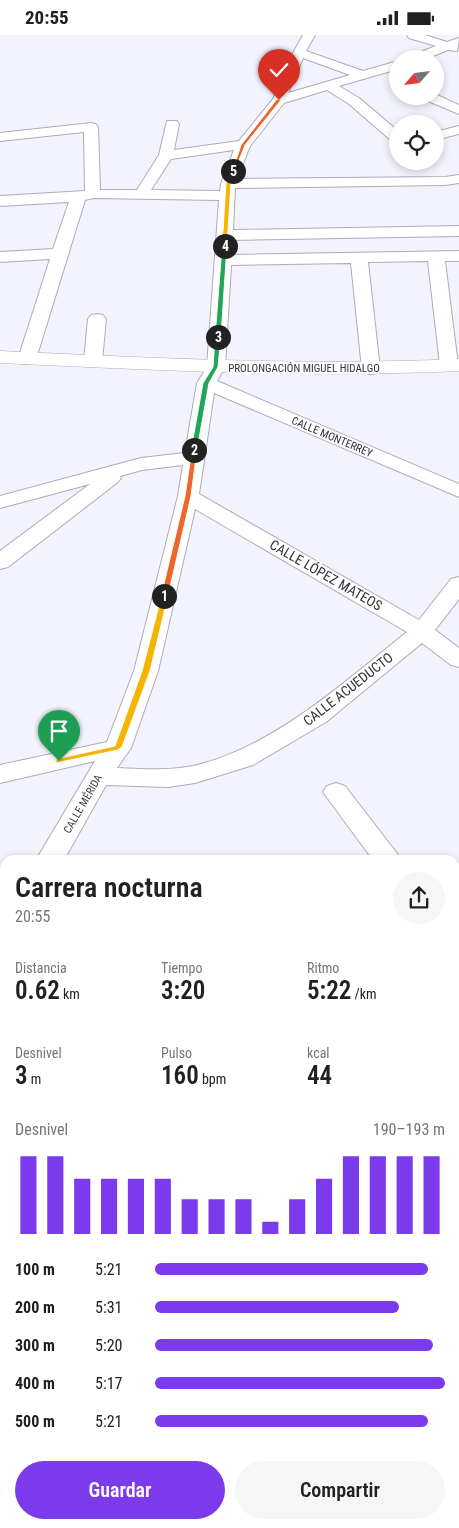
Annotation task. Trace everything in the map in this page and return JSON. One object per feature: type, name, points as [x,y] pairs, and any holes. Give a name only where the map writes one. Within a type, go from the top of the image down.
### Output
[{"type":"street","name":"CALLE MÉRIDA","points":[[53,855],[98,777],[118,747],[146,671],[188,496],[193,458],[211,375],[224,260],[228,190],[243,145],[279,100],[299,53],[310,35]]},
{"type":"street","points":[[413,35],[456,46]]},
{"type":"street","points":[[443,50],[456,46]]},
{"type":"street","points":[[299,53],[389,79]]},
{"type":"street","points":[[279,100],[389,68]]},
{"type":"street","points":[[328,85],[354,101],[389,131]]},
{"type":"street","points":[[444,103],[459,110]]},
{"type":"street","points":[[141,195],[166,155],[172,124]]},
{"type":"street","points":[[0,137],[90,127],[85,195],[59,254],[27,359]]},
{"type":"street","points":[[444,133],[459,130]]},
{"type":"street","points":[[166,155],[243,145]]},
{"type":"street","points":[[435,170],[452,180],[459,194]]},
{"type":"street","points":[[0,201],[85,195],[141,195],[452,180]]},
{"type":"street","points":[[226,235],[459,231]]},
{"type":"street","points":[[0,257],[59,254]]},
{"type":"street","points":[[224,260],[459,256]]},
{"type":"street","points":[[436,257],[454,365]]},
{"type":"street","points":[[359,259],[371,369]]},
{"type":"street","points":[[93,361],[98,319]]},
{"type":"street","name":"PROLONGACIÓN MIGUEL HIDALGO","points":[[0,357],[93,361],[211,375],[454,365]]},
{"type":"street","name":"CALLE MONTERREY","points":[[211,375],[459,491]]},
{"type":"street","points":[[0,502],[141,464],[193,458]]},
{"type":"street","points":[[0,562],[115,475],[141,464]]},
{"type":"street","name":"CALLE LÓPEZ MATEOS","points":[[188,496],[422,631],[459,661]]},
{"type":"street","name":"CALLE ACUEDUCTO","points":[[98,777],[168,778],[195,774],[244,759],[316,715],[422,631],[459,584]]},
{"type":"street","points":[[0,774],[118,747]]},
{"type":"street","points":[[336,792],[384,855]]},
{"type":"route","points":[[59,761],[118,747],[146,671],[188,496],[206,383],[216,367],[228,183],[243,145],[279,100]]}]
